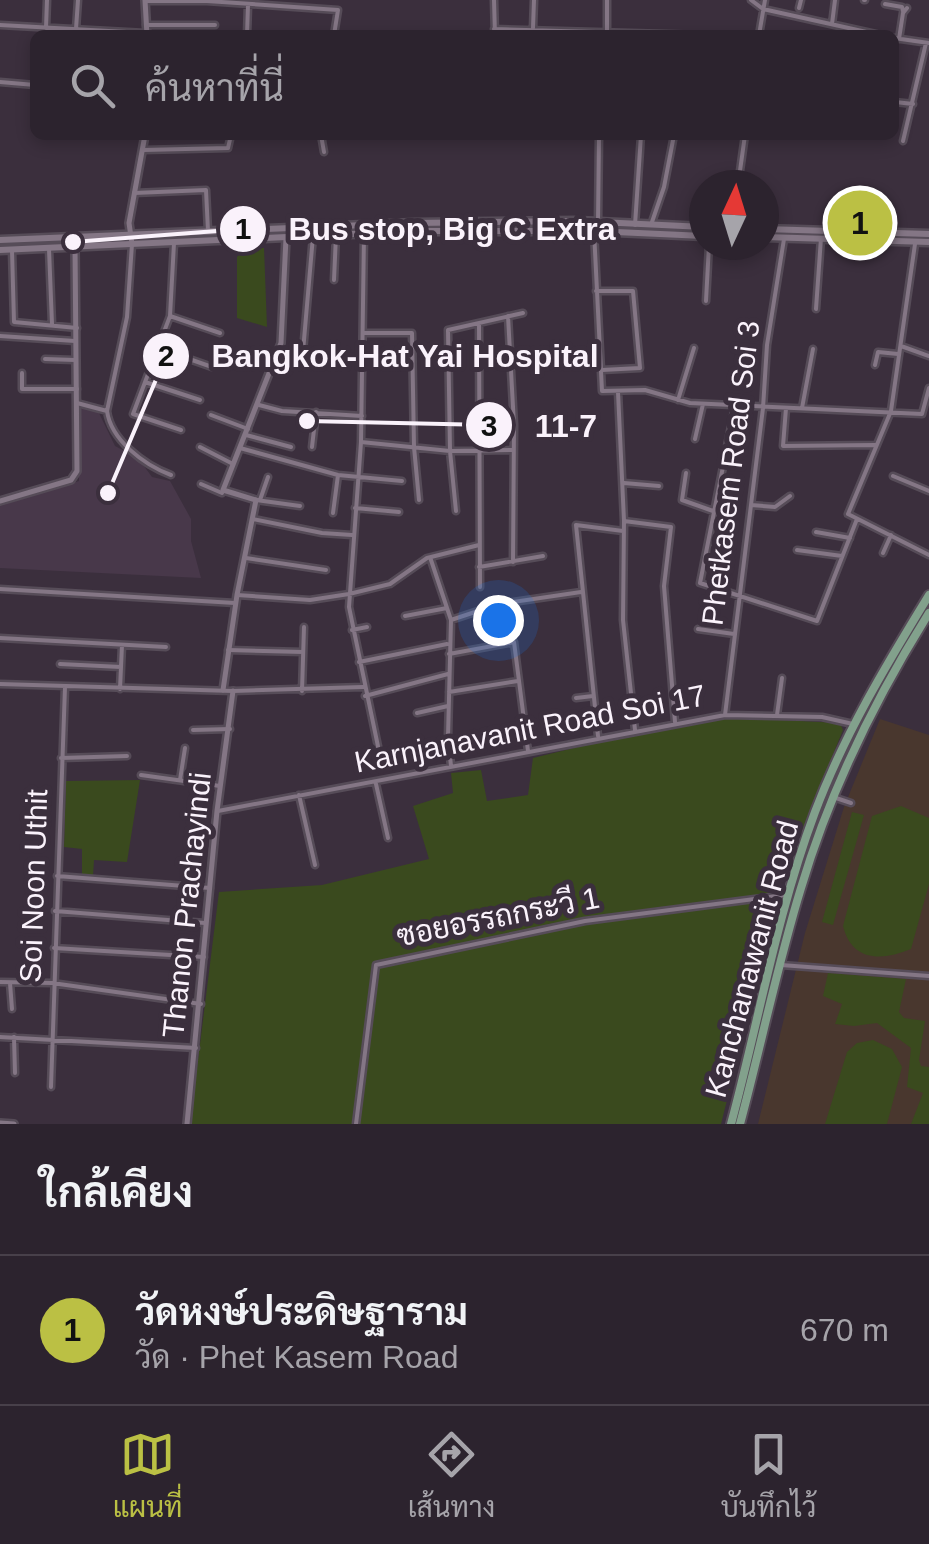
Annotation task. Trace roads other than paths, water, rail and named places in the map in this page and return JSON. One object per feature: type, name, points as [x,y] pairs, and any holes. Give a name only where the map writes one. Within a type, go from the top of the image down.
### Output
[{"type":"main road","points":[[596,227],[689,235]]},
{"type":"main road","points":[[0,240],[208,231],[689,227]]},
{"type":"main road","points":[[0,250],[364,234],[416,228]]},
{"type":"main road","points":[[779,231],[821,238],[929,242]]},
{"type":"main road","points":[[779,238],[803,234],[929,234]]},
{"type":"main road","name":"Kanchanawanit Road","points":[[731,1124],[776,964],[833,796],[929,595]]},
{"type":"main road","name":"Kanchanawanit Road","points":[[740,1124],[788,895],[816,809],[853,724],[909,636],[929,613]]},
{"type":"street","points":[[46,28],[47,0]]},
{"type":"street","points":[[0,26],[76,30],[78,0]]},
{"type":"street","points":[[494,0],[494,30]]},
{"type":"street","points":[[534,0],[534,28]]},
{"type":"street","points":[[607,0],[607,30]]},
{"type":"street","points":[[752,0],[763,9],[858,30]]},
{"type":"street","points":[[760,30],[765,0]]},
{"type":"street","points":[[798,8],[800,0]]},
{"type":"street","points":[[832,24],[835,0]]},
{"type":"street","points":[[147,30],[145,1],[338,10],[335,30]]},
{"type":"street","points":[[247,30],[248,3]]},
{"type":"street","points":[[885,4],[906,10],[899,33]]},
{"type":"street","points":[[158,30],[214,25]]},
{"type":"street","points":[[514,30],[563,30]]},
{"type":"street","points":[[899,39],[928,43],[903,141]]},
{"type":"street","points":[[0,82],[30,85]]},
{"type":"street","points":[[899,102],[913,104]]},
{"type":"street","points":[[144,140],[128,234],[132,244],[128,317],[106,411],[115,437],[158,471],[171,475]]},
{"type":"street","points":[[143,150],[228,148],[230,140]]},
{"type":"street","points":[[323,140],[324,152]]},
{"type":"street","points":[[599,140],[596,291],[602,392],[646,390],[702,404],[922,414],[929,388]]},
{"type":"street","points":[[635,225],[641,140]]},
{"type":"street","points":[[650,226],[664,188],[673,140]]},
{"type":"street","points":[[740,170],[744,140]]},
{"type":"street","points":[[134,193],[206,190],[208,231]]},
{"type":"street","points":[[364,234],[361,442],[349,594],[363,688],[380,756]]},
{"type":"street","points":[[334,280],[336,235]]},
{"type":"street","points":[[302,363],[313,236]]},
{"type":"street","points":[[222,493],[281,344],[286,238]]},
{"type":"street","name":"Phetkasem Road Soi 3","points":[[725,715],[763,408],[767,345],[784,238]]},
{"type":"street","points":[[816,309],[821,238]]},
{"type":"street","points":[[915,242],[891,411],[848,514],[929,554]]},
{"type":"street","points":[[174,243],[170,316],[133,414],[181,430]]},
{"type":"street","points":[[0,500],[71,480],[77,471],[75,246]]},
{"type":"street","points":[[49,248],[52,324]]},
{"type":"street","points":[[12,249],[14,322],[78,328]]},
{"type":"street","points":[[706,301],[708,260]]},
{"type":"street","points":[[596,291],[633,291],[640,368],[602,370]]},
{"type":"street","points":[[456,511],[450,450],[448,330],[523,313]]},
{"type":"street","points":[[170,316],[220,333]]},
{"type":"street","points":[[508,316],[514,450],[513,562]]},
{"type":"street","points":[[479,323],[480,587]]},
{"type":"street","points":[[365,333],[412,333],[414,447],[420,500]]},
{"type":"street","points":[[0,336],[77,342]]},
{"type":"street","points":[[901,346],[929,356]]},
{"type":"street","points":[[158,348],[212,367]]},
{"type":"street","points":[[678,400],[694,348]]},
{"type":"street","points":[[802,408],[813,349]]},
{"type":"street","points":[[875,365],[878,352],[899,354]]},
{"type":"street","points":[[45,359],[76,360]]},
{"type":"street","points":[[22,373],[22,389],[77,389]]},
{"type":"street","points":[[144,382],[200,400]]},
{"type":"street","points":[[618,392],[624,520],[623,620],[635,730]]},
{"type":"street","points":[[78,403],[106,411]]},
{"type":"street","points":[[259,404],[282,411],[362,416]]},
{"type":"street","points":[[695,439],[702,404]]},
{"type":"street","points":[[735,406],[700,584],[818,621],[857,519]]},
{"type":"street","points":[[786,408],[783,446],[877,445]]},
{"type":"street","points":[[312,447],[316,412]]},
{"type":"street","points":[[211,415],[291,447]]},
{"type":"street","points":[[361,442],[450,450],[514,450]]},
{"type":"street","points":[[200,447],[234,464]]},
{"type":"street","points":[[240,448],[338,475],[402,480]]},
{"type":"street","points":[[686,472],[682,500],[713,512]]},
{"type":"street","points":[[333,513],[338,475]]},
{"type":"street","points":[[894,476],[929,492]]},
{"type":"street","points":[[222,690],[244,558],[258,500],[268,477]]},
{"type":"street","points":[[622,483],[659,486]]},
{"type":"street","points":[[200,484],[222,493],[300,506]]},
{"type":"street","points":[[751,505],[775,507],[790,496]]},
{"type":"street","points":[[355,508],[399,512]]},
{"type":"street","points":[[253,519],[352,535]]},
{"type":"street","points":[[624,520],[671,527],[664,586],[675,722]]},
{"type":"street","points":[[598,738],[576,525],[623,531]]},
{"type":"street","points":[[816,532],[850,538]]},
{"type":"street","points":[[883,553],[890,535]]},
{"type":"street","points":[[237,595],[310,600],[349,594],[390,584],[427,558],[479,544]]},
{"type":"street","points":[[797,550],[842,556]]},
{"type":"street","points":[[479,568],[543,556]]},
{"type":"street","points":[[244,558],[326,570]]},
{"type":"street","points":[[431,560],[450,620],[451,768]]},
{"type":"street","points":[[0,589],[236,603]]},
{"type":"street","points":[[450,620],[499,604],[581,592]]},
{"type":"street","points":[[405,616],[447,608]]},
{"type":"street","points":[[302,690],[304,627]]},
{"type":"street","points":[[352,630],[367,627]]},
{"type":"street","points":[[698,629],[734,634]]},
{"type":"street","points":[[0,638],[166,647]]},
{"type":"street","points":[[449,654],[514,642],[528,752]]},
{"type":"street","points":[[359,662],[449,643]]},
{"type":"street","points":[[120,688],[122,646]]},
{"type":"street","points":[[228,650],[303,652]]},
{"type":"street","points":[[60,664],[121,667]]},
{"type":"street","points":[[366,696],[449,674]]},
{"type":"street","points":[[776,715],[782,678]]},
{"type":"street","points":[[448,692],[519,681]]},
{"type":"street","points":[[0,684],[222,690],[363,688]]},
{"type":"street","name":"Soi Noon Uthit","points":[[51,1087],[65,687]]},
{"type":"street","name":"Thanon Prachayindi","points":[[187,1124],[217,811],[233,690]]},
{"type":"street","points":[[576,698],[593,696]]},
{"type":"street","points":[[417,713],[448,706]]},
{"type":"street","name":"Karnjanavanit Road Soi 17","points":[[217,811],[725,715],[822,717],[853,724]]},
{"type":"street","points":[[193,730],[230,729]]},
{"type":"street","points":[[180,780],[185,748]]},
{"type":"street","points":[[61,758],[127,756]]},
{"type":"street","points":[[141,775],[220,786]]},
{"type":"street","points":[[376,783],[388,838]]},
{"type":"street","points":[[299,795],[315,865]]},
{"type":"street","points":[[833,796],[851,804]]},
{"type":"street","points":[[57,876],[210,888]]},
{"type":"street","name":"ซอยอรรถกระวี 1","points":[[356,1124],[376,965],[585,921],[725,900],[788,895]]},
{"type":"street","points":[[55,911],[208,923]]},
{"type":"street","points":[[54,948],[204,957]]},
{"type":"street","points":[[776,964],[929,976]]},
{"type":"street","points":[[0,982],[52,983],[201,1004]]},
{"type":"street","points":[[10,982],[12,1009]]},
{"type":"street","points":[[0,1037],[196,1048]]},
{"type":"street","points":[[14,1037],[14,1073]]},
{"type":"street","points":[[0,1122],[14,1124]]},
{"type":"place","name":"วัดหงษ์ประดิษฐาราม","points":[[860,223]]},
{"type":"place","name":"Bus stop, Big C Extra","points":[[73,242]]},
{"type":"place","name":"11-7","points":[[307,421]]},
{"type":"place","name":"Bangkok-Hat Yai Hospital","points":[[108,493]]}]
